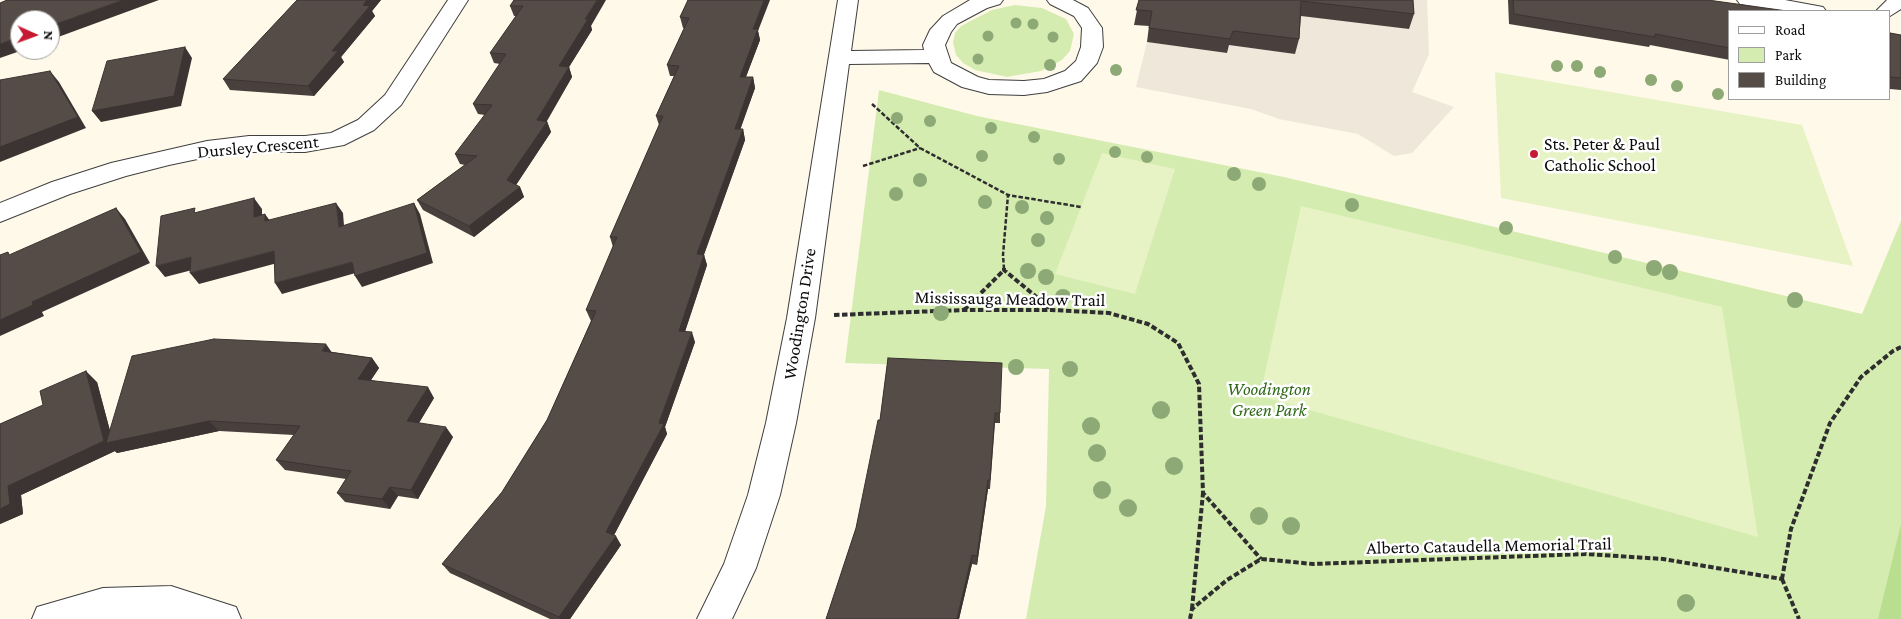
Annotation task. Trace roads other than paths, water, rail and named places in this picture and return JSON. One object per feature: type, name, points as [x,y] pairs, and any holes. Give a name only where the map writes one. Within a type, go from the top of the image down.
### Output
[{"type":"street","name":"Dursley Crescent","points":[[0,213],[60,188],[120,169],[169,157],[249,144],[305,144],[336,140],[366,125],[393,100],[458,0]]},
{"type":"street","name":"Woodington Drive","points":[[714,619],[739,568],[764,496],[782,424],[801,318],[848,0]]},
{"type":"street","points":[[993,0],[980,3],[950,20],[941,30],[934,45],[936,56],[942,67],[957,77],[989,87],[1024,88],[1048,85],[1073,76],[1086,63],[1092,47],[1092,28],[1081,12],[1062,1],[1056,0]]},
{"type":"street","points":[[1747,0],[1810,10]]},
{"type":"street","points":[[1887,10],[1900,0]]},
{"type":"street","points":[[839,58],[936,56]]},
{"type":"street","points":[[49,619],[103,604],[171,602],[224,619]]},
{"type":"place","name":"Sts. Peter & Paul Catholic School","points":[[1534,154]]},
{"type":"park label","name":"Woodington Green Park","points":[[1269,399]]}]
